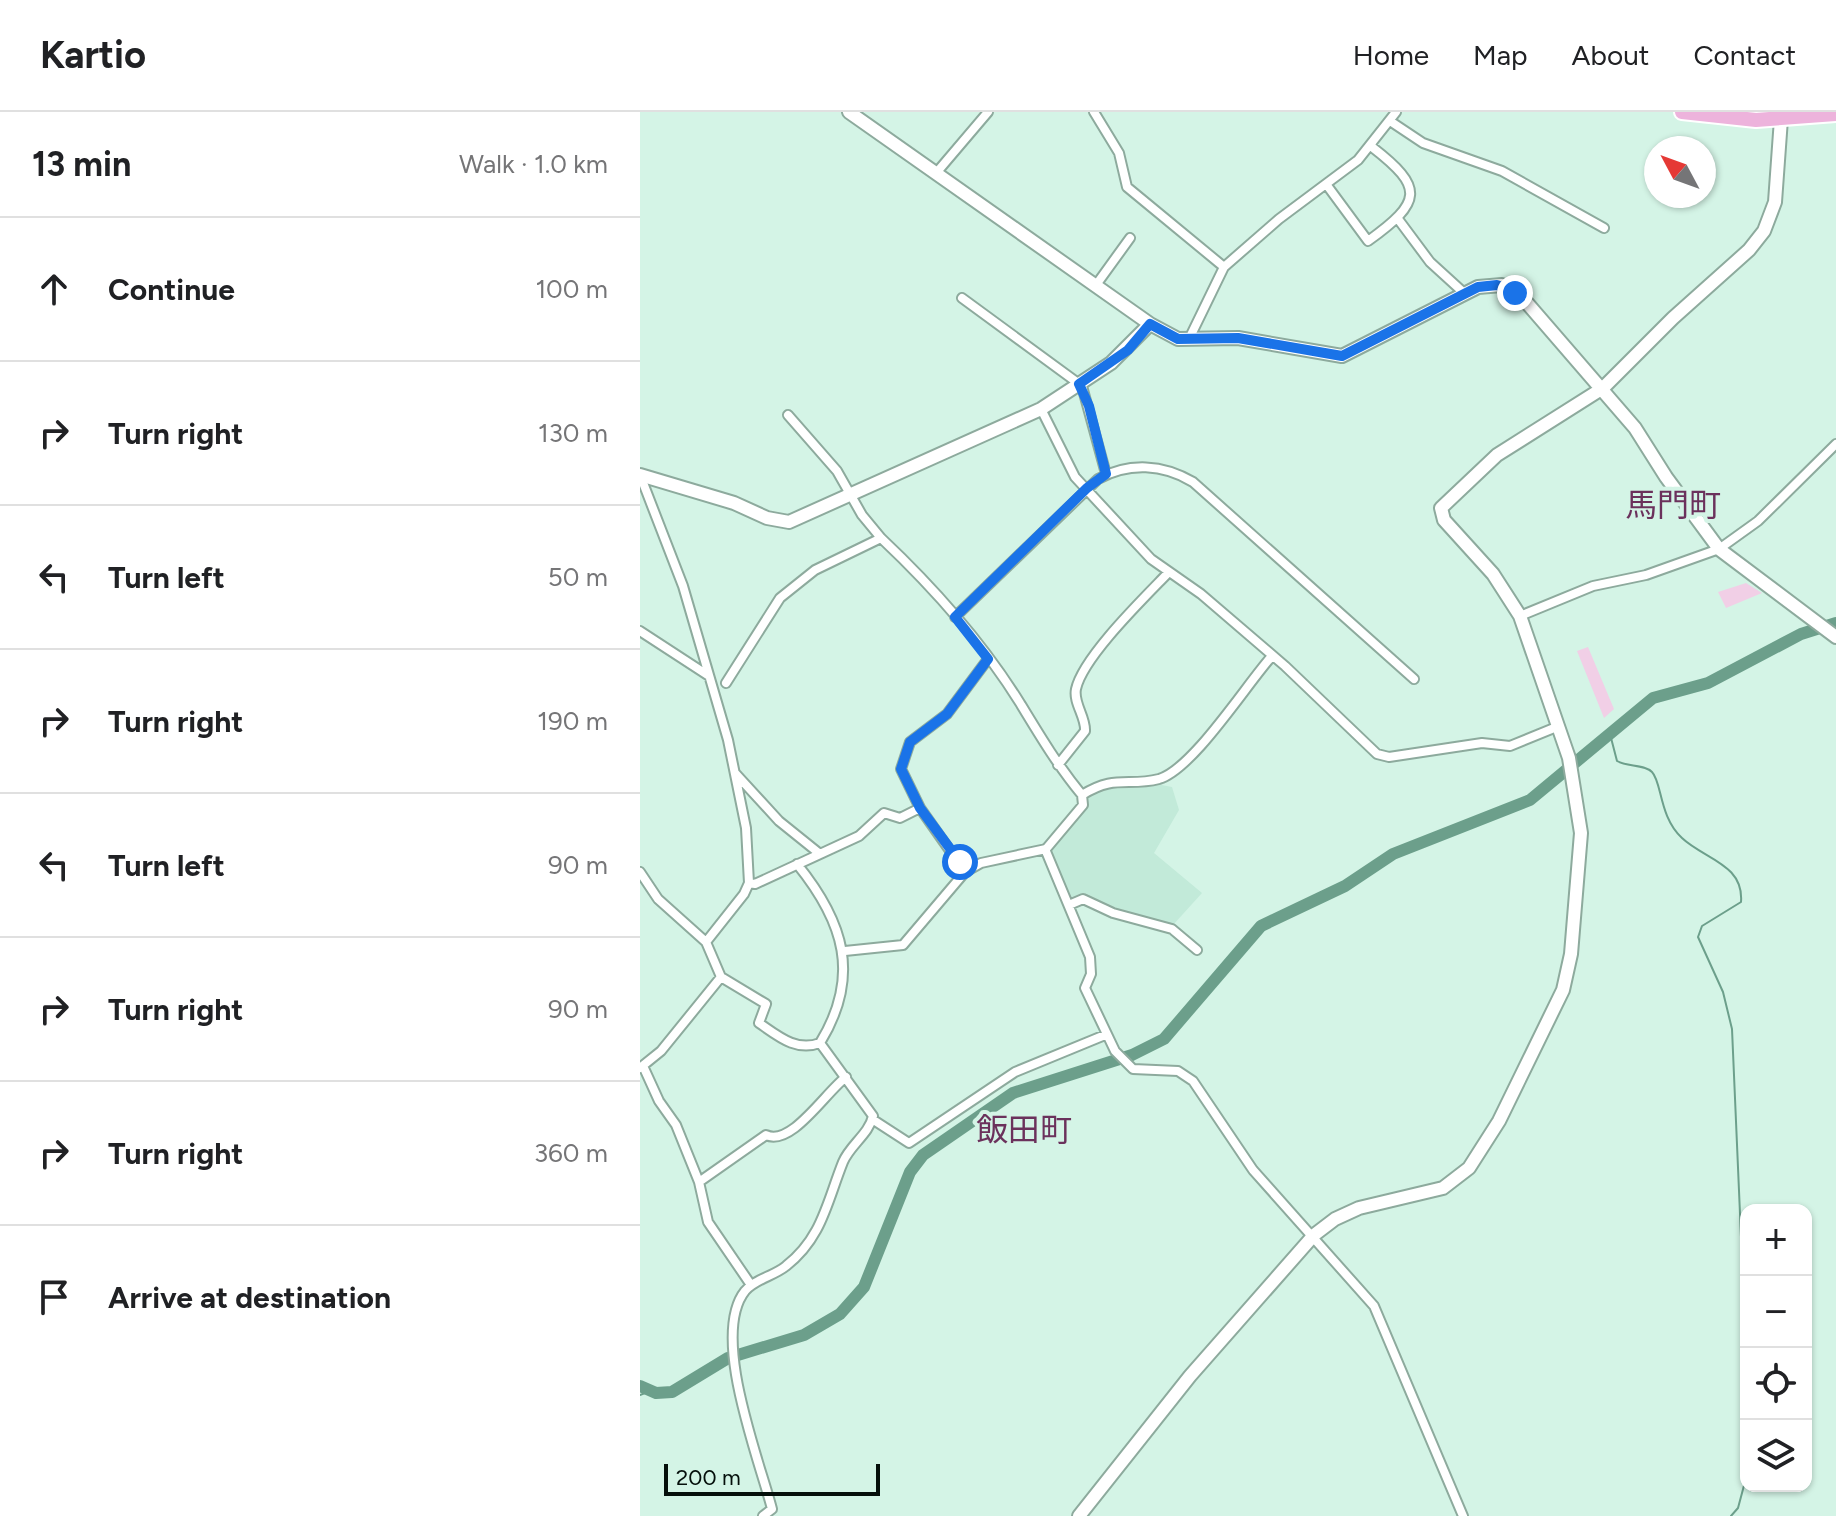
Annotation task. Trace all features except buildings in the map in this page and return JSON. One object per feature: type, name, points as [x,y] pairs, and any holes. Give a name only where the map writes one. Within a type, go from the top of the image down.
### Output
[{"type":"main road","points":[[1682,112],[1722,118],[1781,119],[1836,114]]},
{"type":"street","points":[[849,112],[1150,324],[1178,339],[1238,338],[1342,356],[1464,293],[1489,285],[1510,289],[1556,333],[1603,388],[1719,549],[1833,635]]},
{"type":"street","points":[[937,172],[988,112]]},
{"type":"street","points":[[1094,112],[1119,153],[1127,187],[1224,267]]},
{"type":"street","points":[[1189,339],[1224,267],[1279,219],[1372,147],[1396,112]]},
{"type":"street","points":[[1079,1516],[1190,1376],[1314,1235],[1335,1219],[1359,1208],[1443,1188],[1469,1168],[1499,1121],[1563,990],[1571,954],[1581,833],[1578,798],[1559,726],[1520,616],[1493,574],[1444,520],[1441,508],[1497,455],[1603,388],[1760,238],[1775,202],[1781,119]]},
{"type":"street","points":[[1390,121],[1423,143],[1502,171],[1604,228]]},
{"type":"street","points":[[1326,184],[1368,241],[1398,219],[1410,196],[1410,186],[1403,172],[1372,147]]},
{"type":"street","points":[[1398,219],[1430,262],[1464,293]]},
{"type":"street","points":[[1096,285],[1130,238]]},
{"type":"street","points":[[962,298],[1079,384],[1089,406],[1106,474]]},
{"type":"street","points":[[640,475],[789,522],[1041,409],[1128,350],[1150,324]]},
{"type":"street","points":[[1041,409],[1069,468],[1168,573],[1201,594],[1328,703],[1377,754],[1389,757],[1482,743],[1510,746],[1559,726]]},
{"type":"street","points":[[788,415],[837,471],[881,538],[930,583],[988,659],[1058,765],[1082,795],[1083,805],[1045,849],[981,863],[965,872],[903,945],[845,951]]},
{"type":"street","points":[[1520,616],[1593,586],[1646,575],[1719,549],[1758,521],[1836,444]]},
{"type":"street","points":[[955,617],[1087,488],[1106,474],[1153,467],[1174,472],[1193,482],[1414,679]]},
{"type":"street","points":[[640,475],[683,586],[735,772],[746,828],[749,883],[744,894],[706,942]]},
{"type":"street","points":[[726,683],[780,598],[815,570],[881,538]]},
{"type":"street","points":[[1058,765],[1085,731],[1076,696],[1085,671],[1118,626],[1168,573]]},
{"type":"street","points":[[640,631],[709,676]]},
{"type":"street","points":[[1082,795],[1113,781],[1160,779],[1184,763],[1272,656]]},
{"type":"street","points":[[965,872],[920,808],[901,769],[910,742],[947,714],[988,659]]},
{"type":"street","points":[[735,772],[779,821],[820,854]]},
{"type":"street","points":[[749,883],[755,884],[859,836],[884,813],[900,818],[920,808]]},
{"type":"street","points":[[1045,849],[1090,957],[1091,974],[1085,988],[1115,1051],[1127,1066],[1140,1070],[1178,1071],[1193,1081],[1253,1170],[1314,1235],[1379,1315],[1463,1516]]},
{"type":"street","points":[[797,864],[816,891],[845,951],[833,1022],[820,1043]]},
{"type":"street","points":[[640,872],[658,899],[706,942],[721,977],[766,1004],[759,1023],[794,1046],[820,1043]]},
{"type":"street","points":[[1069,905],[1083,899],[1113,913],[1172,929],[1197,950]]},
{"type":"street","points":[[721,977],[661,1051],[642,1067],[659,1101],[676,1125],[699,1182],[708,1222],[751,1285]]},
{"type":"street","points":[[820,1043],[872,1119],[909,1143],[1015,1072],[1105,1035]]},
{"type":"street","points":[[699,1182],[766,1135],[774,1139],[788,1135],[846,1077]]},
{"type":"street","points":[[763,1516],[772,1509],[735,1362],[735,1310],[751,1285],[788,1265],[815,1237],[833,1198],[845,1158],[872,1119]]},
{"type":"shaded area","points":[[1746,583],[1762,593],[1726,608],[1718,592]]},
{"type":"shaded area","points":[[1588,647],[1614,709],[1604,718],[1577,651]]},
{"type":"shaded area","points":[[1146,782],[1172,787],[1179,810],[1154,853],[1202,893],[1173,925],[1071,901],[1049,849],[1090,793],[1100,787]]},
{"type":"waterway","points":[[640,1386],[656,1393],[672,1392],[728,1358],[804,1335],[840,1314],[864,1287],[910,1172],[923,1155],[1013,1093],[1132,1055],[1164,1039],[1261,926],[1345,886],[1393,854],[1530,800],[1653,698],[1708,683],[1801,634],[1836,623]]},
{"type":"waterway","points":[[1610,734],[1617,761],[1652,772],[1675,830],[1729,871],[1740,889],[1741,902],[1702,926],[1698,937],[1723,992],[1732,1029],[1743,1283],[1746,1478],[1738,1508],[1731,1516]]},
{"type":"waterway","points":[[640,1395],[650,1391]]},
{"type":"district","name":"馬門町","points":[[1673,505]]},
{"type":"district","name":"飯田町","points":[[1024,1130]]},
{"type":"route","points":[[960,862],[920,808],[901,769],[910,742],[947,714],[988,659],[955,617],[1087,488],[1106,474],[1097,432],[1079,384],[1128,350],[1150,324],[1178,339],[1238,338],[1336,357],[1356,351],[1383,334],[1478,287],[1497,285],[1515,293]]}]
